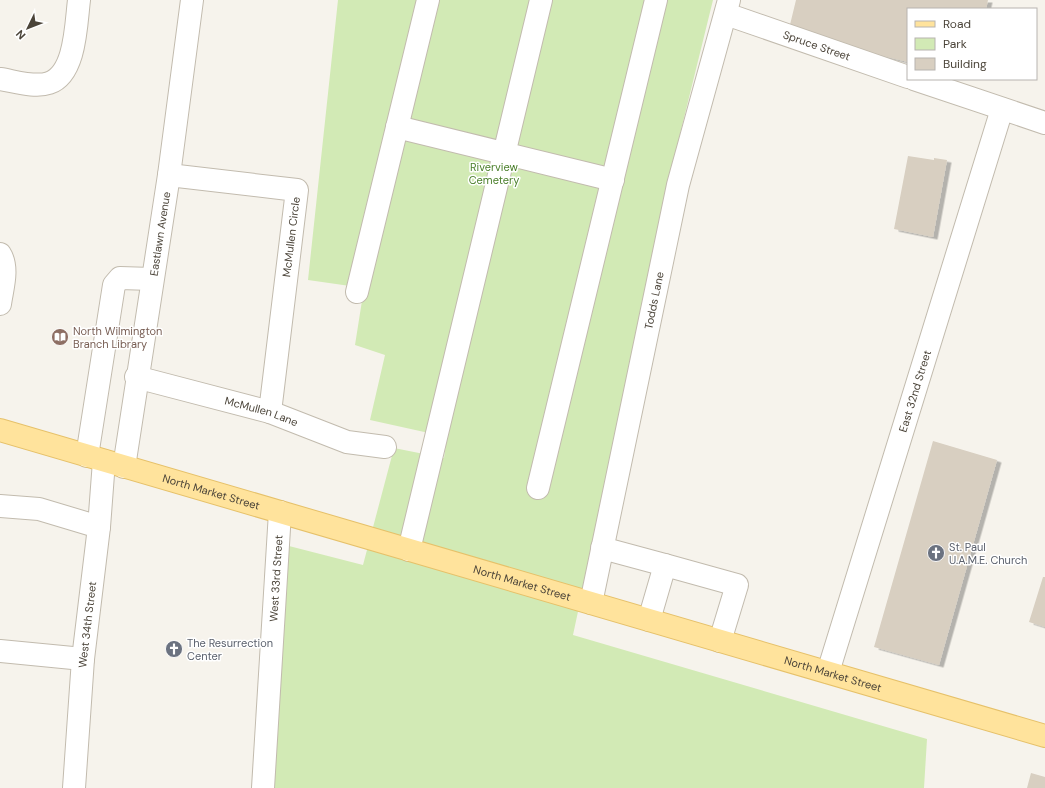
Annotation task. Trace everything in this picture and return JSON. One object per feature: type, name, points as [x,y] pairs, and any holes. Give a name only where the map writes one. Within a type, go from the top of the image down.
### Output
[{"type":"main road","name":"North Market Street","points":[[0,430],[1045,736]]},
{"type":"street","points":[[0,79],[36,84],[49,83],[59,77],[67,66],[71,55],[79,0]]},
{"type":"street","name":"Eastlawn Avenue","points":[[105,461],[136,377],[169,175],[192,0]]},
{"type":"street","points":[[357,292],[428,0]]},
{"type":"street","points":[[409,550],[541,0]]},
{"type":"street","points":[[538,488],[656,0]]},
{"type":"street","name":"Spruce Street","points":[[728,7],[907,77]]},
{"type":"street","name":"Todds Lane","points":[[591,603],[678,185],[728,7]]},
{"type":"street","points":[[917,80],[1045,123]]},
{"type":"street","name":"East 32nd Street","points":[[828,672],[1002,109]]},
{"type":"street","points":[[397,127],[613,180]]},
{"type":"street","name":"McMullen Circle","points":[[169,175],[297,190],[270,412]]},
{"type":"street","points":[[0,254],[4,262],[4,271],[0,304]]},
{"type":"street","points":[[105,461],[93,414],[114,285],[120,278],[152,280]]},
{"type":"street","name":"McMullen Lane","points":[[136,377],[270,412],[347,442],[385,447]]},
{"type":"street","name":"West 34th Street","points":[[74,788],[83,659],[99,527],[105,461]]},
{"type":"street","points":[[0,506],[39,509],[99,527]]},
{"type":"street","name":"West 33rd Street","points":[[263,788],[280,512]]},
{"type":"street","points":[[602,548],[737,585],[720,641]]},
{"type":"street","points":[[649,620],[665,565]]},
{"type":"street","points":[[0,651],[83,659]]},
{"type":"green space","name":"Riverview Cemetery","points":[[338,0],[713,0],[681,130],[573,635],[927,739],[924,788],[273,788],[289,546],[363,565],[394,448],[444,458],[447,437],[370,420],[385,355],[355,345],[364,288],[308,280]]},
{"type":"building","points":[[796,0],[988,0],[986,8],[907,8],[907,62],[788,33]]},
{"type":"building","points":[[908,156],[934,160],[934,158],[947,160],[933,237],[894,229]]},
{"type":"building","name":"St. Paul U.A.M.E. Church","points":[[933,441],[997,460],[939,665],[874,647]]},
{"type":"building","points":[[1043,577],[1045,577],[1045,627],[1029,622]]},
{"type":"building","points":[[1031,773],[1045,777],[1045,788],[1027,788]]},
{"type":"place","name":"North Wilmington Branch Library","points":[[60,337]]},
{"type":"place","name":"St. Paul U.A.M.E. Church","points":[[936,553]]},
{"type":"place","name":"The Resurrection Center","points":[[174,649]]}]
